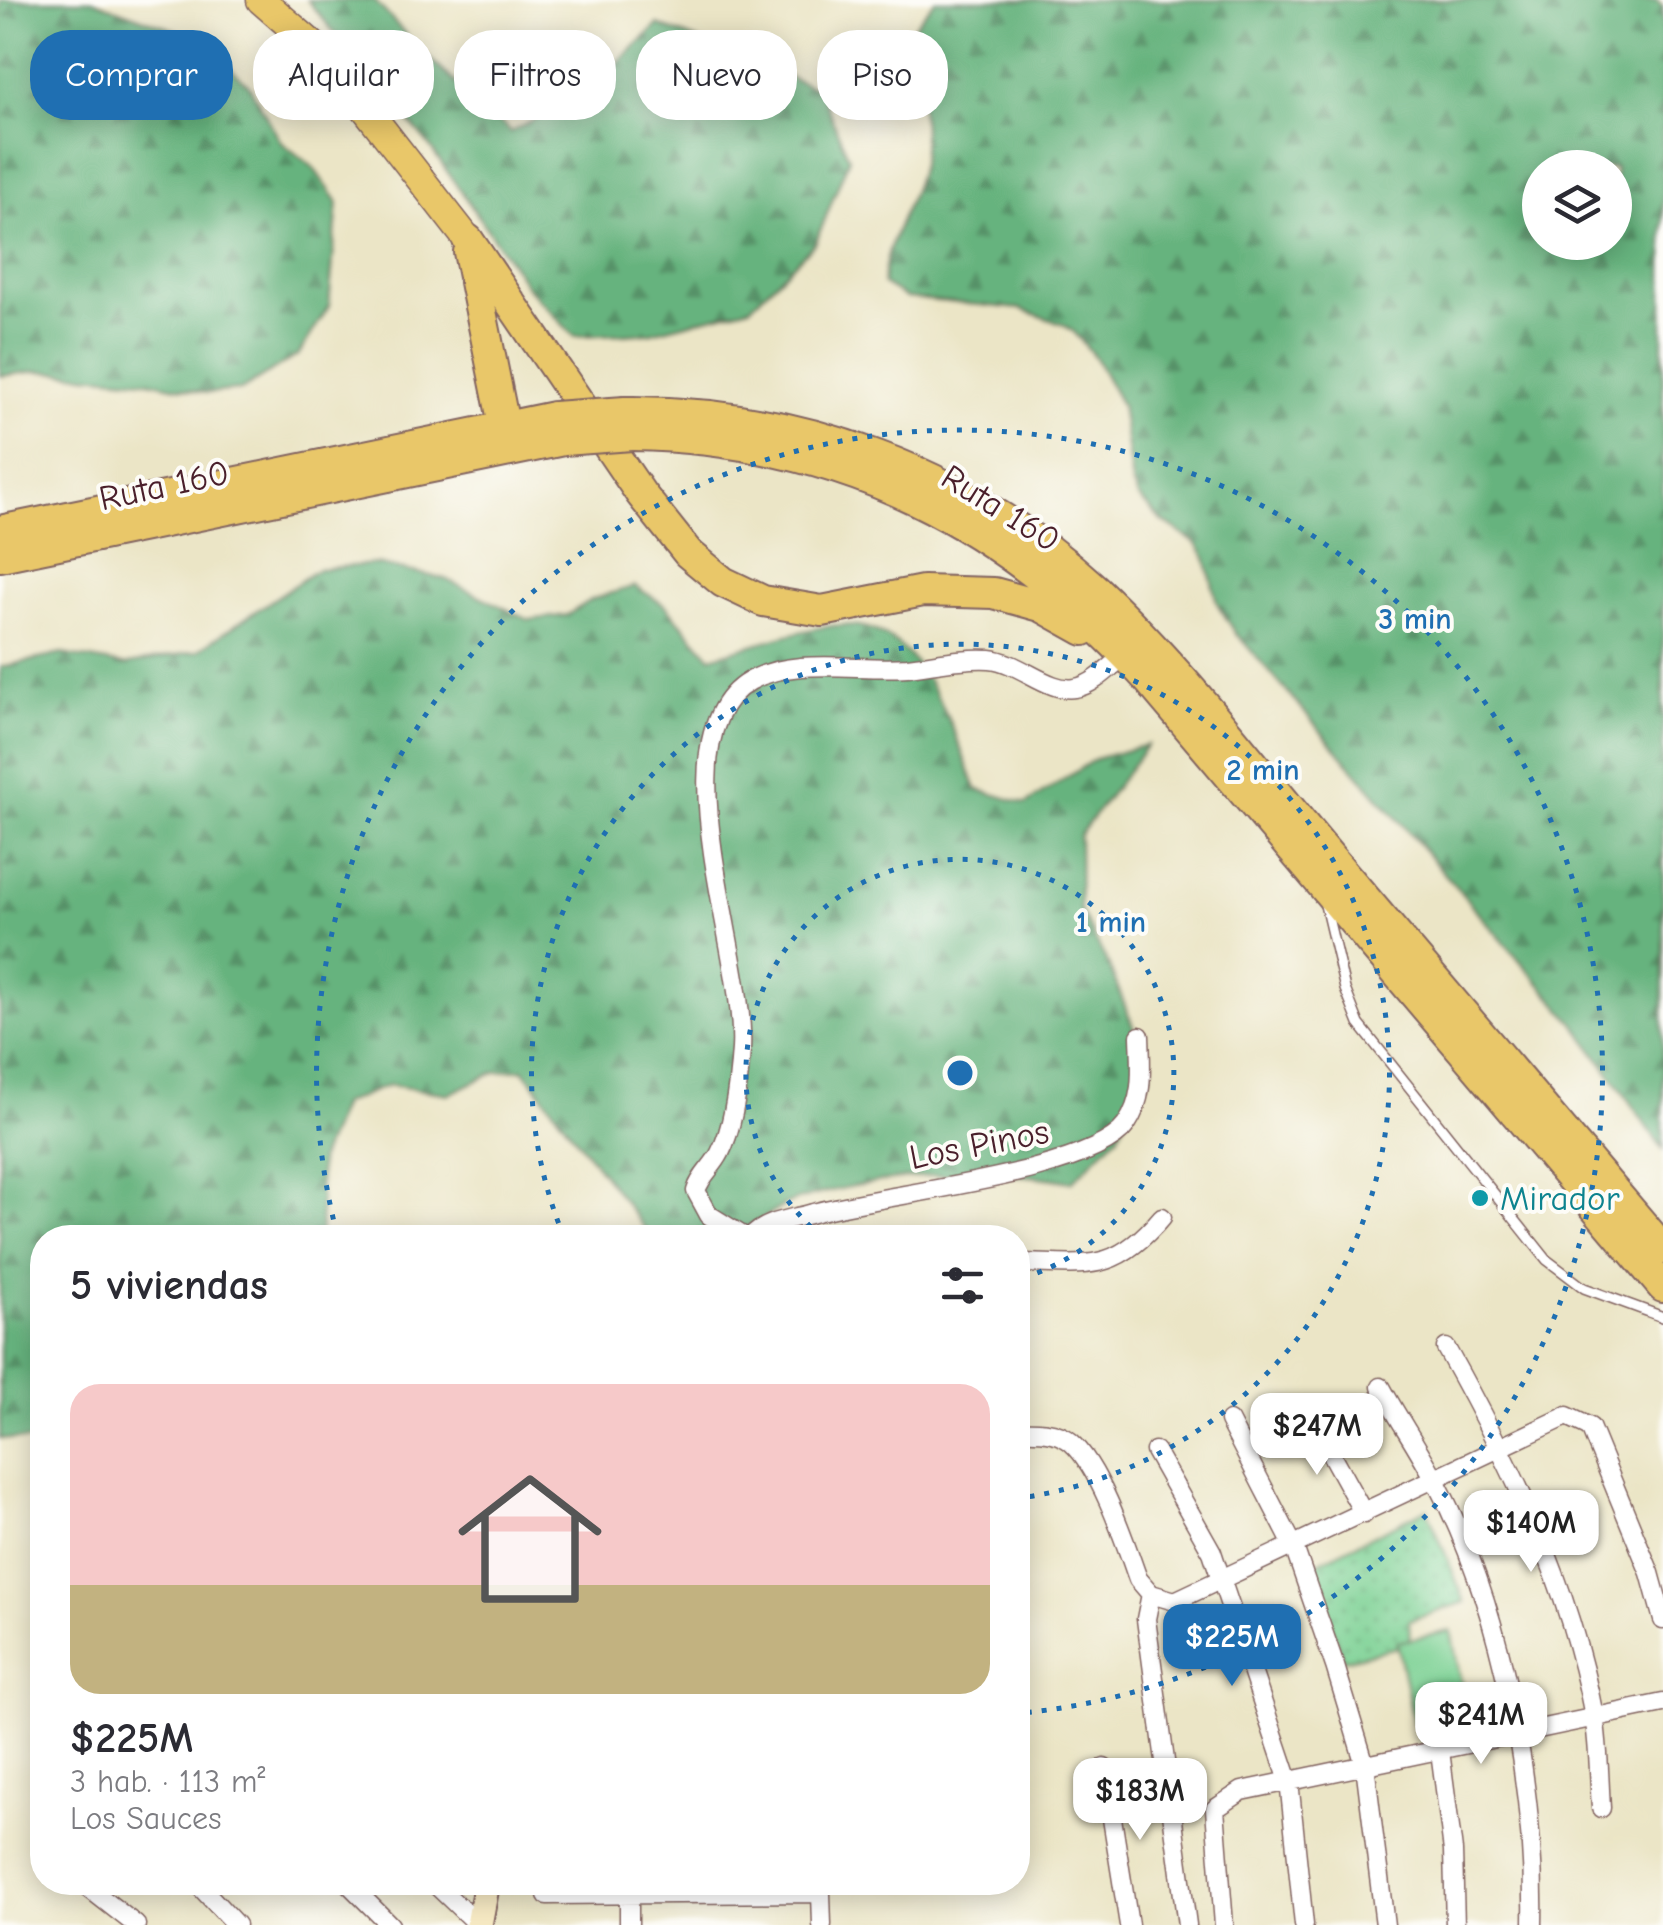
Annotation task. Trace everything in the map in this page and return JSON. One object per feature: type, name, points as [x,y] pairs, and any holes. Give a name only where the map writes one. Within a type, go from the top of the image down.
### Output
[{"type":"highway","points":[[468,240],[504,425]]},
{"type":"highway","points":[[468,240],[649,506],[688,553],[723,582],[763,601],[803,610],[840,610],[923,591],[994,593],[1041,606],[1126,655]]},
{"type":"highway","name":"Ruta 160","points":[[0,531],[504,425],[558,428],[750,421],[850,446],[947,486],[1054,555],[1155,651],[1663,1249]]},
{"type":"highway","name":"Ruta 160","points":[[629,423],[767,448],[840,467],[911,495],[1022,561],[1084,612],[1126,655],[1663,1287]]},
{"type":"highway","name":"Ruta 160","points":[[0,556],[558,428]]},
{"type":"main road","points":[[260,0],[324,54],[468,240]]},
{"type":"street","points":[[726,1225],[709,1215],[696,1191],[721,1152],[741,1050],[736,963],[710,832],[706,784],[707,747],[722,706],[750,681],[794,669],[990,660],[1027,669],[1058,687],[1074,688],[1126,655]]},
{"type":"street","name":"Los Pinos","points":[[772,1225],[854,1202],[1059,1163],[1097,1148],[1123,1129],[1136,1108],[1142,1086],[1140,1036]]},
{"type":"street","points":[[1030,1263],[1102,1264],[1140,1243],[1162,1217]]},
{"type":"street","points":[[1446,1348],[1530,1504],[1558,1582],[1594,1720],[1601,1808]]},
{"type":"street","points":[[1381,1387],[1436,1480],[1494,1633],[1518,1736],[1532,1859],[1533,1925]]},
{"type":"street","points":[[1030,1431],[1043,1430],[1070,1440],[1089,1464],[1138,1579],[1150,1594],[1176,1601],[1567,1416],[1590,1427],[1650,1573],[1663,1620]]},
{"type":"street","points":[[1311,1418],[1364,1514]]},
{"type":"street","points":[[1229,1421],[1294,1547],[1366,1766],[1385,1925]]},
{"type":"street","points":[[1156,1450],[1212,1552],[1288,1781],[1304,1925]]},
{"type":"street","points":[[1150,1594],[1146,1619],[1187,1925]]},
{"type":"street","points":[[1224,1925],[1215,1809],[1242,1791],[1663,1703]]},
{"type":"street","points":[[1440,1751],[1453,1851],[1455,1925]]},
{"type":"street","points":[[1104,1768],[1129,1925]]},
{"type":"street","points":[[98,1895],[136,1925]]},
{"type":"street","points":[[208,1895],[236,1925]]},
{"type":"street","points":[[361,1895],[390,1925]]},
{"type":"street","points":[[447,1895],[479,1925]]},
{"type":"street","points":[[479,1925],[485,1895]]},
{"type":"street","points":[[629,1895],[630,1925]]},
{"type":"street","points":[[821,1895],[822,1925]]},
{"type":"lane","points":[[1311,872],[1330,919],[1352,1008],[1386,1062],[1547,1260],[1584,1288],[1663,1318]]},
{"type":"green space","points":[[0,0],[92,0],[176,30],[30,30],[30,120],[233,120],[233,71],[253,93],[253,120],[268,120],[281,142],[313,167],[338,202],[329,306],[299,354],[241,390],[206,393],[143,380],[38,371],[0,376]]},
{"type":"green space","points":[[307,0],[374,0],[402,30],[332,30]]},
{"type":"green space","points":[[935,0],[1658,0],[1663,7],[1663,1149],[1574,1023],[1235,632],[1217,603],[1206,558],[1197,544],[1161,520],[1138,497],[1132,483],[1121,405],[1094,356],[1075,333],[1021,309],[906,298],[883,284],[890,249],[920,167],[922,120],[948,120],[948,30],[913,30]]},
{"type":"green space","points":[[636,45],[636,120],[797,120],[797,80],[817,88],[817,120],[832,120],[849,158],[816,242],[750,307],[648,333],[574,336],[529,289],[408,120],[434,120],[434,63],[454,81],[454,120],[498,120],[511,132],[534,120],[616,120],[616,64]]},
{"type":"green space","points":[[376,564],[445,579],[529,620],[567,615],[593,599],[635,586],[666,606],[711,657],[815,629],[846,625],[872,629],[895,642],[931,685],[976,789],[1026,804],[1095,759],[1147,745],[1079,836],[1080,910],[1110,968],[1151,1072],[1118,1135],[1072,1182],[969,1174],[899,1179],[797,1200],[752,1225],[642,1225],[523,1069],[495,1072],[449,1094],[389,1085],[342,1104],[319,1161],[321,1225],[30,1225],[30,1441],[0,1438],[0,667],[62,654],[124,665],[197,651],[318,569]]},
{"type":"green space","points":[[1427,1509],[1465,1602],[1409,1621],[1410,1644],[1343,1660],[1311,1566]]},
{"type":"green space","points":[[1451,1631],[1467,1712],[1414,1723],[1397,1642]]},
{"type":"place","name":"Mirador","points":[[1480,1198]]}]
